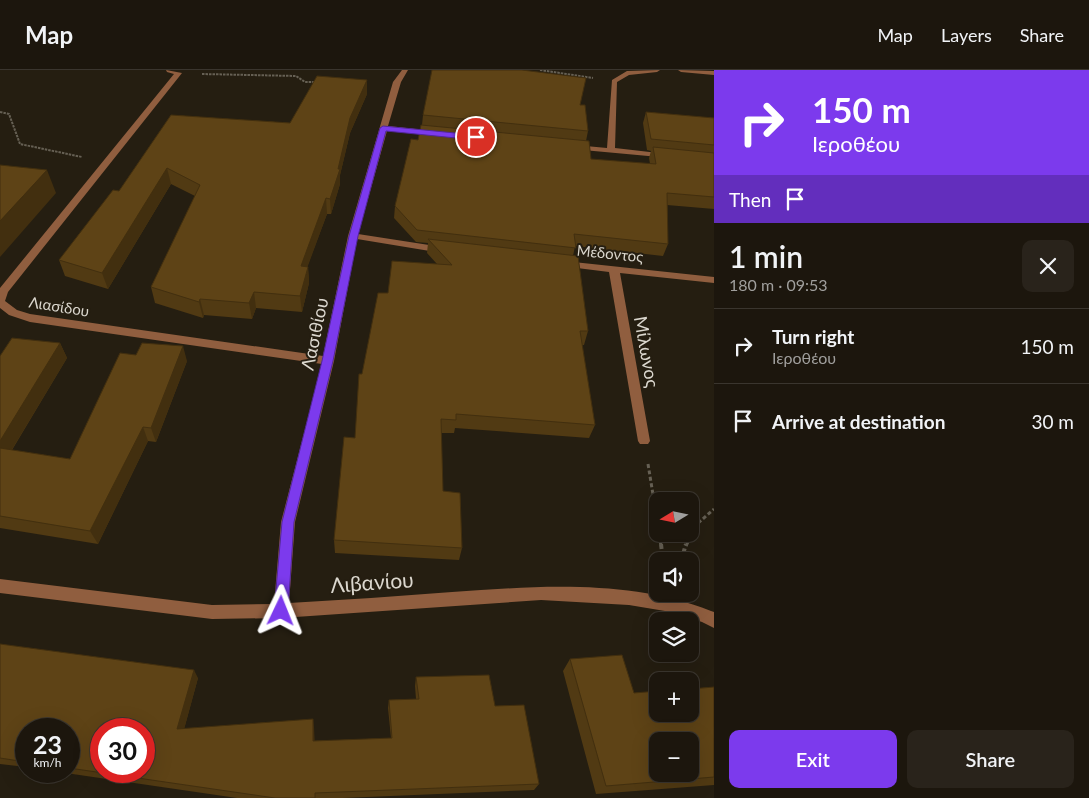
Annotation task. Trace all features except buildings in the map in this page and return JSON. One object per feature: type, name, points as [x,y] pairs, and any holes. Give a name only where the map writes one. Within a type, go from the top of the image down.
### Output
[{"type":"street","name":"Λασιθίου","points":[[281,611],[288,522],[328,361],[354,236],[397,82],[405,70]]},
{"type":"street","points":[[611,151],[614,81],[626,73],[657,70]]},
{"type":"street","points":[[681,70],[714,73]]},
{"type":"street","name":"Λιασίδου","points":[[174,72],[107,162],[3,291],[0,301],[4,309],[16,315],[30,318],[328,361]]},
{"type":"street","points":[[383,128],[447,134]]},
{"type":"street","points":[[563,146],[676,157]]},
{"type":"street","points":[[354,236],[457,252]]},
{"type":"street","name":"Μέδοντος","points":[[555,263],[714,280]]},
{"type":"street","name":"Μίλωνος","points":[[614,270],[644,441]]},
{"type":"street","name":"Λιβανίου","points":[[0,586],[212,612],[281,611],[541,593],[629,598],[670,605],[706,616],[714,621]]},
{"type":"path","points":[[540,70],[614,81]]},
{"type":"path","points":[[174,72],[296,76],[304,82],[323,82]]},
{"type":"path","points":[[0,112],[10,114],[20,144],[107,162]]},
{"type":"path","points":[[644,441],[652,492]]},
{"type":"path","points":[[683,552],[706,514],[714,510]]},
{"type":"route","points":[[281,611],[288,522],[328,361],[354,236],[383,128],[476,137]]}]
